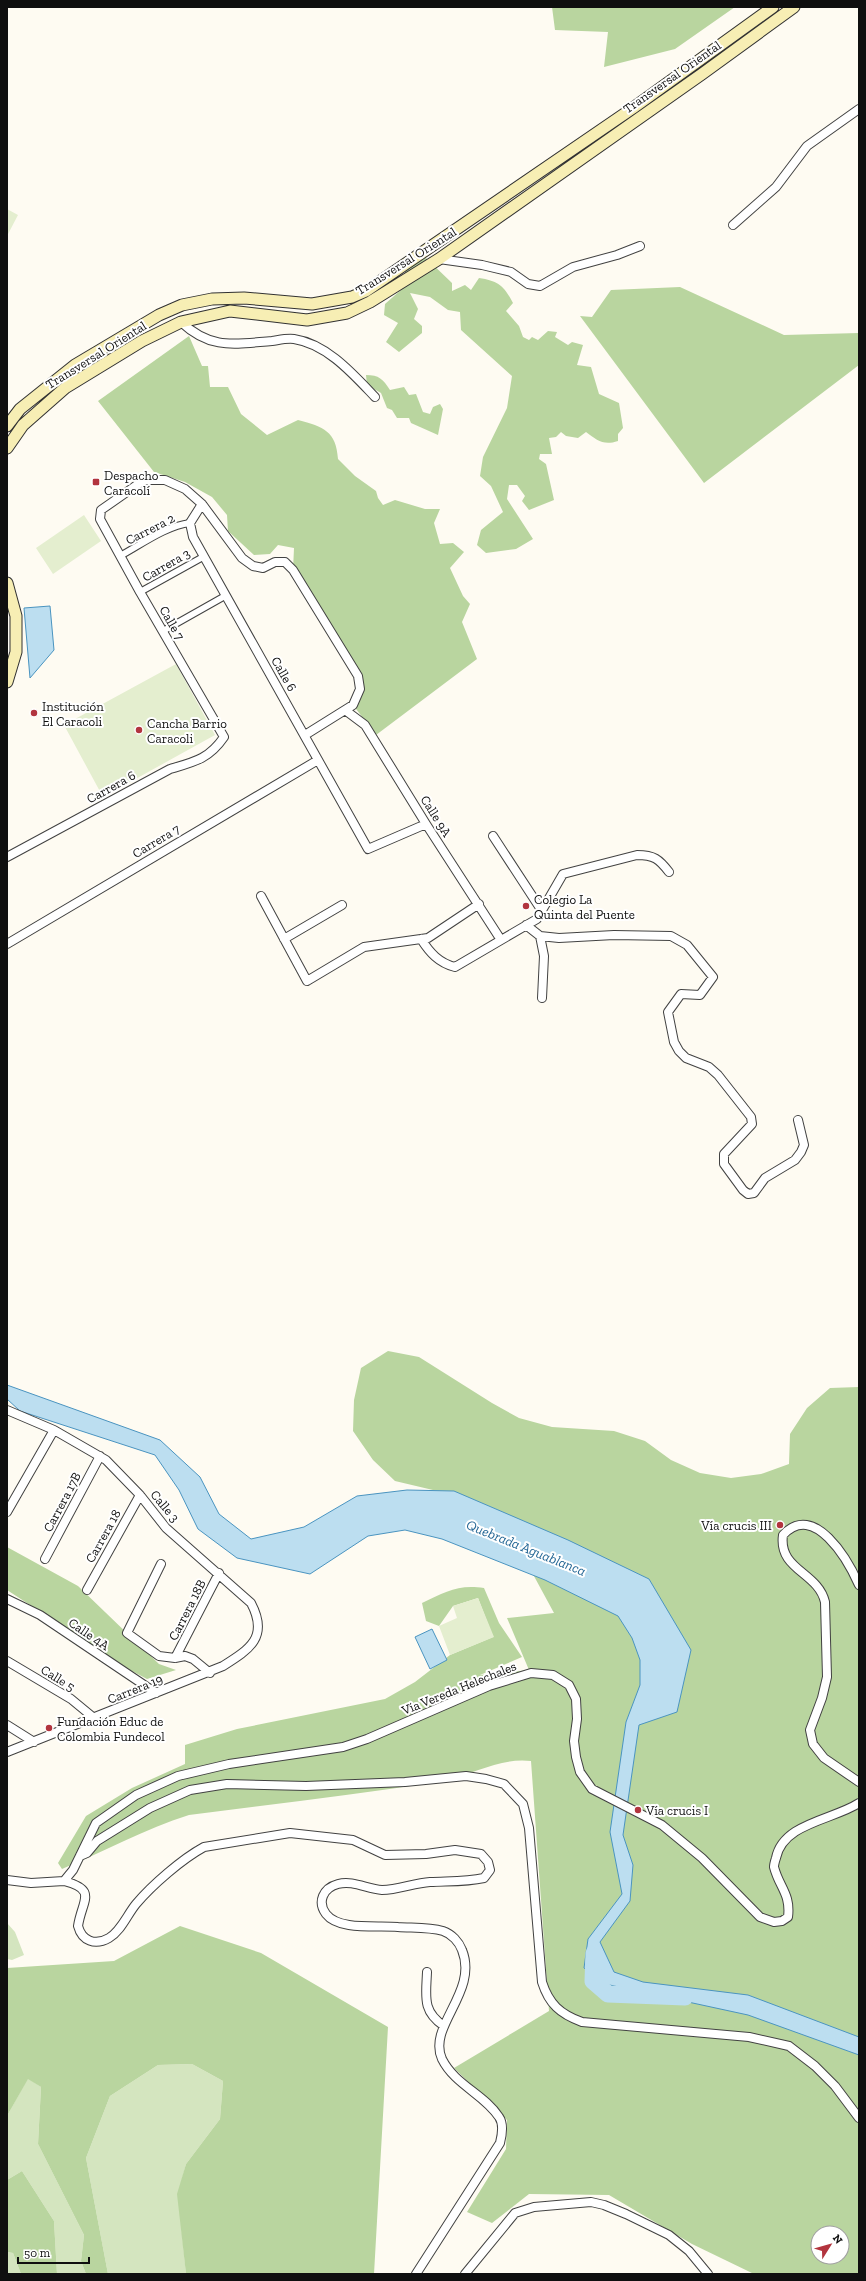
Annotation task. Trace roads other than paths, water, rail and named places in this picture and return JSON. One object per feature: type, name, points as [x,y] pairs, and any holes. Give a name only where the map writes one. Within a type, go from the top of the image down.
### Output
[{"type":"main road","name":"Transversal Oriental","points":[[7,426],[20,409],[75,365],[159,316],[182,305],[212,299],[244,298],[312,304],[352,297],[366,291],[401,269],[627,112],[773,7]]},
{"type":"main road","name":"Transversal Oriental","points":[[7,448],[23,425],[65,388],[142,341],[181,322],[230,311],[307,320],[347,313],[370,302],[440,259],[794,7]]},
{"type":"main road","points":[[627,112],[634,122]]},
{"type":"main road","points":[[7,583],[16,616],[16,645],[7,682]]},
{"type":"main road","points":[[7,675],[7,685]]},
{"type":"street","points":[[733,225],[776,187],[807,146],[859,109]]},
{"type":"street","points":[[440,259],[482,265],[511,272],[528,284],[540,286],[573,267],[640,246]]},
{"type":"street","points":[[181,322],[191,332],[207,341],[222,344],[293,339],[317,348],[338,360],[375,397]]},
{"type":"street","name":"Calle 7","points":[[202,504],[186,489],[165,480],[144,480],[101,510],[100,519],[140,592],[224,737]]},
{"type":"street","points":[[190,523],[202,504],[242,558],[253,566],[263,568],[275,562],[285,562],[293,570],[358,676],[360,689],[353,705],[305,735]]},
{"type":"street","name":"Carrera 2","points":[[120,556],[180,524],[190,523]]},
{"type":"street","name":"Calle 6","points":[[190,523],[193,537],[203,557],[305,735],[368,849],[374,848],[426,824]]},
{"type":"street","name":"Carrera 3","points":[[140,592],[203,557]]},
{"type":"street","points":[[163,631],[225,596]]},
{"type":"street","name":"Calle 9A","points":[[345,710],[366,724],[426,824],[501,940]]},
{"type":"street","name":"Carrera 6","points":[[7,857],[170,769],[198,761],[216,750],[224,737]]},
{"type":"street","name":"Carrera 7","points":[[7,944],[318,760]]},
{"type":"street","points":[[493,836],[542,912]]},
{"type":"street","points":[[421,939],[433,955],[444,964],[455,967],[537,919],[563,874],[637,855],[660,860],[669,872]]},
{"type":"street","points":[[261,896],[308,981],[364,947],[428,938],[479,904]]},
{"type":"street","points":[[284,939],[342,905]]},
{"type":"street","points":[[526,925],[540,936],[558,938],[614,935],[671,936],[681,940],[693,951],[713,977],[700,995],[681,994],[668,1012],[674,1042],[686,1058],[709,1066],[751,1116],[752,1124],[724,1154],[724,1164],[743,1190],[748,1194],[754,1193],[765,1178],[796,1160],[804,1145],[798,1120]]},
{"type":"street","points":[[540,936],[544,956],[542,998]]},
{"type":"street","name":"Calle 3","points":[[7,1410],[54,1430],[100,1456],[140,1495],[166,1528],[219,1573],[251,1603],[258,1616],[259,1631],[247,1651]]},
{"type":"street","points":[[7,1512],[54,1430]]},
{"type":"street","name":"Carrera 17B","points":[[45,1559],[100,1456]]},
{"type":"street","name":"Carrera 18","points":[[87,1590],[140,1495]]},
{"type":"street","points":[[859,1585],[840,1550],[817,1529],[810,1526],[795,1526],[783,1536],[781,1545],[786,1555],[793,1566],[817,1584],[822,1592],[825,1602],[827,1676],[822,1698],[810,1730],[813,1744],[824,1758],[859,1782]]},
{"type":"street","points":[[162,1564],[127,1633],[159,1656],[176,1658],[186,1656],[193,1659],[210,1672]]},
{"type":"street","name":"Carrera 18B","points":[[176,1658],[219,1573]]},
{"type":"street","name":"Calle 4A","points":[[7,1599],[40,1615],[156,1693]]},
{"type":"street","name":"Carrera 19","points":[[7,1752],[210,1672],[247,1651]]},
{"type":"street","name":"Calle 5","points":[[7,1661],[70,1699],[94,1718]]},
{"type":"street","name":"Vía Vereda Helechales","points":[[64,1881],[80,1856],[96,1823],[136,1795],[178,1776],[229,1764],[343,1747],[367,1739],[489,1686],[531,1673],[553,1674],[569,1685],[576,1699],[577,1718],[574,1741],[576,1757],[580,1772],[592,1789],[662,1825],[702,1858],[760,1917],[778,1922],[788,1917],[790,1906],[787,1895],[774,1866],[778,1849],[790,1834],[859,1802]]},
{"type":"street","points":[[7,1725],[34,1742]]},
{"type":"street","points":[[80,1856],[87,1853],[97,1841],[150,1808],[198,1789],[227,1784],[306,1786],[405,1782],[466,1776],[504,1784],[523,1804],[529,1828],[542,1982],[546,1995],[554,2007],[566,2016],[582,2022],[749,2037],[789,2046],[815,2066],[835,2086],[859,2118]]},
{"type":"street","points":[[7,1880],[31,1884],[64,1881],[79,1885],[86,1895],[78,1926],[83,1937],[91,1942],[96,1942],[108,1939],[114,1934],[136,1904],[149,1891],[194,1853],[204,1847],[290,1833],[353,1840],[385,1855],[426,1854],[455,1850],[481,1854],[488,1862],[490,1870],[484,1878],[475,1880],[429,1882],[388,1890],[370,1889],[352,1883],[342,1883],[329,1888],[323,1895],[321,1902],[324,1911],[337,1923],[347,1926],[376,1925],[436,1930],[452,1936],[459,1944],[466,1967],[465,1980],[458,2000],[444,2026],[440,2045],[442,2058],[462,2085],[500,2117],[503,2133],[500,2143],[416,2274]]},
{"type":"street","points":[[427,1972],[426,2007],[435,2020],[444,2026]]},
{"type":"street","points":[[465,2274],[515,2213],[534,2207],[591,2202],[604,2205],[626,2214],[669,2236],[689,2251],[708,2274]]},
{"type":"water","points":[[50,606],[54,650],[30,678],[24,608]]},
{"type":"water","points":[[7,1385],[160,1440],[200,1477],[219,1514],[251,1539],[304,1527],[357,1496],[407,1490],[454,1491],[568,1540],[649,1579],[691,1650],[677,1712],[639,1725],[623,1835],[633,1865],[630,1901],[600,1942],[614,1972],[643,1982],[748,1995],[859,2037],[859,2055],[748,2015],[605,1984],[584,1968],[588,1939],[622,1894],[610,1832],[626,1722],[640,1685],[640,1660],[632,1638],[618,1616],[545,1580],[442,1539],[405,1530],[368,1536],[310,1574],[237,1558],[198,1529],[179,1490],[155,1455],[20,1411],[7,1399]]},
{"type":"water","points":[[432,1629],[447,1660],[430,1669],[415,1637]]},
{"type":"waterway","name":"Quebrada Aguablanca","points":[[594,1953],[593,1981],[608,1994],[685,1997]]},
{"type":"place","name":"Despacho Caracolí","points":[[96,482]]},
{"type":"place","name":"Institución El Caracoli","points":[[34,713]]},
{"type":"place","name":"Cancha Barrio Caracoli","points":[[139,730]]},
{"type":"place","name":"Colegio La Quinta del Puente","points":[[526,906]]},
{"type":"place","name":"Vía crucis III","points":[[780,1525]]},
{"type":"place","name":"Fundación Educ de Colombia Fundecol","points":[[49,1728]]},
{"type":"place","name":"Vía crucis I","points":[[638,1810]]}]
